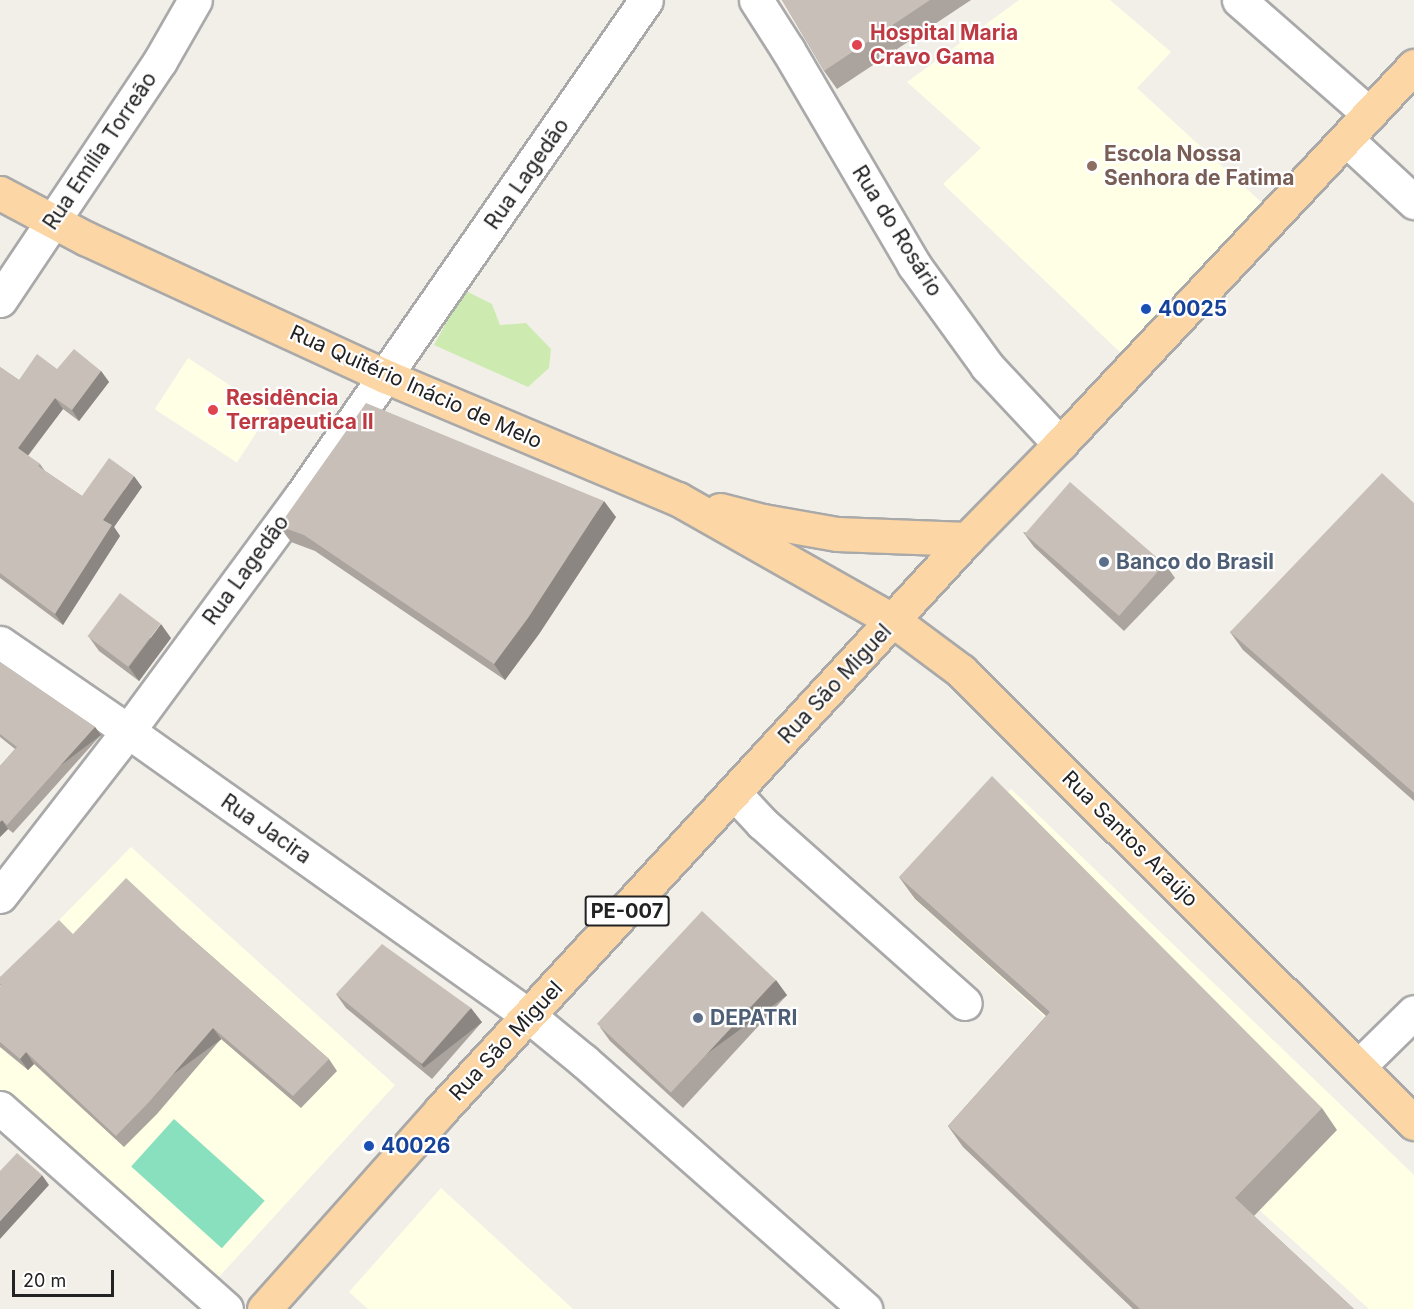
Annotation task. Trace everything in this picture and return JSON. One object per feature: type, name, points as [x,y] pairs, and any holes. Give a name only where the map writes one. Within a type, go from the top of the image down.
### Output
[{"type":"main road","name":"Rua São Miguel","points":[[264,1309],[441,1110],[735,794],[967,539],[1060,444],[1414,66]]},
{"type":"main road","name":"Rua Quitério Inácio de Melo","points":[[0,193],[53,222],[385,376],[678,499],[894,621]]},
{"type":"main road","points":[[678,499],[763,521],[837,534],[967,539]]},
{"type":"main road","name":"Rua Santos Araújo","points":[[894,621],[961,671],[1414,1123]]},
{"type":"street","name":"Rua Emília Torreão","points":[[0,300],[159,61],[195,0]]},
{"type":"street","name":"Rua Lagedão","points":[[0,896],[128,731],[300,498],[646,0]]},
{"type":"street","name":"Rua do Rosário","points":[[756,0],[788,50],[914,265],[987,366],[1060,444]]},
{"type":"street","points":[[1239,0],[1369,114]]},
{"type":"street","points":[[1346,139],[1412,197]]},
{"type":"street","name":"Rua Jacira","points":[[0,643],[530,1016],[584,1060],[865,1309]]},
{"type":"street","points":[[735,794],[762,823],[965,1003]]},
{"type":"street","points":[[1358,1067],[1414,1012]]},
{"type":"street","points":[[0,1108],[226,1309]]},
{"type":"shaded area","name":"Escola Nossa Senhora de Fatima","points":[[1019,0],[1110,0],[1171,52],[1137,88],[1261,202],[1123,355],[943,184],[981,148],[907,82]]},
{"type":"shaded area","name":"Residência Terrapeutica II","points":[[188,358],[270,411],[237,463],[155,409]]},
{"type":"shaded area","points":[[1011,789],[1414,1175],[1414,1309],[1369,1309],[912,897]]},
{"type":"shaded area","points":[[131,847],[395,1085],[216,1280],[0,1092],[0,980]]},
{"type":"shaded area","points":[[441,1188],[573,1309],[368,1309],[349,1292]]},
{"type":"green space","points":[[464,290],[492,304],[500,325],[526,323],[551,349],[549,368],[528,387],[434,345]]},
{"type":"green space","points":[[174,1119],[265,1201],[222,1248],[131,1167]]},
{"type":"building","name":"Hospital Maria Cravo Gama","points":[[782,0],[930,0],[824,71]]},
{"type":"building","points":[[74,349],[101,371],[72,410],[55,398],[18,448],[40,464],[38,466],[82,496],[109,458],[134,476],[103,520],[112,525],[55,614],[0,573],[0,367],[19,380],[37,354],[57,369]]},
{"type":"building","points":[[366,403],[604,501],[528,618],[494,664],[304,535],[279,526]]},
{"type":"building","points":[[1382,473],[1414,503],[1414,793],[1230,632]]},
{"type":"building","name":"Banco do Brasil","points":[[1070,482],[1164,564],[1119,616],[1025,534]]},
{"type":"building","points":[[120,593],[161,624],[128,667],[88,636]]},
{"type":"building","points":[[0,662],[95,727],[7,825],[2,820],[0,822],[0,766],[17,747],[0,734]]},
{"type":"building","points":[[992,776],[1322,1108],[1235,1198],[1354,1309],[1140,1309],[948,1126],[1050,1012],[899,877]]},
{"type":"building","points":[[126,878],[329,1059],[293,1096],[213,1028],[149,1102],[116,1136],[26,1052],[20,1059],[0,1042],[0,987],[2,985],[0,977],[59,920],[73,934]]},
{"type":"building","name":"DEPATRI","points":[[702,911],[776,980],[671,1093],[597,1024]]},
{"type":"building","points":[[382,944],[471,1008],[422,1064],[336,994]]},
{"type":"building","points":[[17,1153],[42,1175],[0,1221],[0,1171]]},
{"type":"place","name":"Hospital Maria Cravo Gama","points":[[857,45]]},
{"type":"place","name":"Escola Nossa Senhora de Fatima","points":[[1092,166]]},
{"type":"place","name":"40025","points":[[1146,309]]},
{"type":"place","name":"Residência Terrapeutica II","points":[[213,410]]},
{"type":"place","name":"Banco do Brasil","points":[[1104,562]]},
{"type":"place","name":"DEPATRI","points":[[698,1018]]},
{"type":"place","name":"40026","points":[[369,1146]]}]
